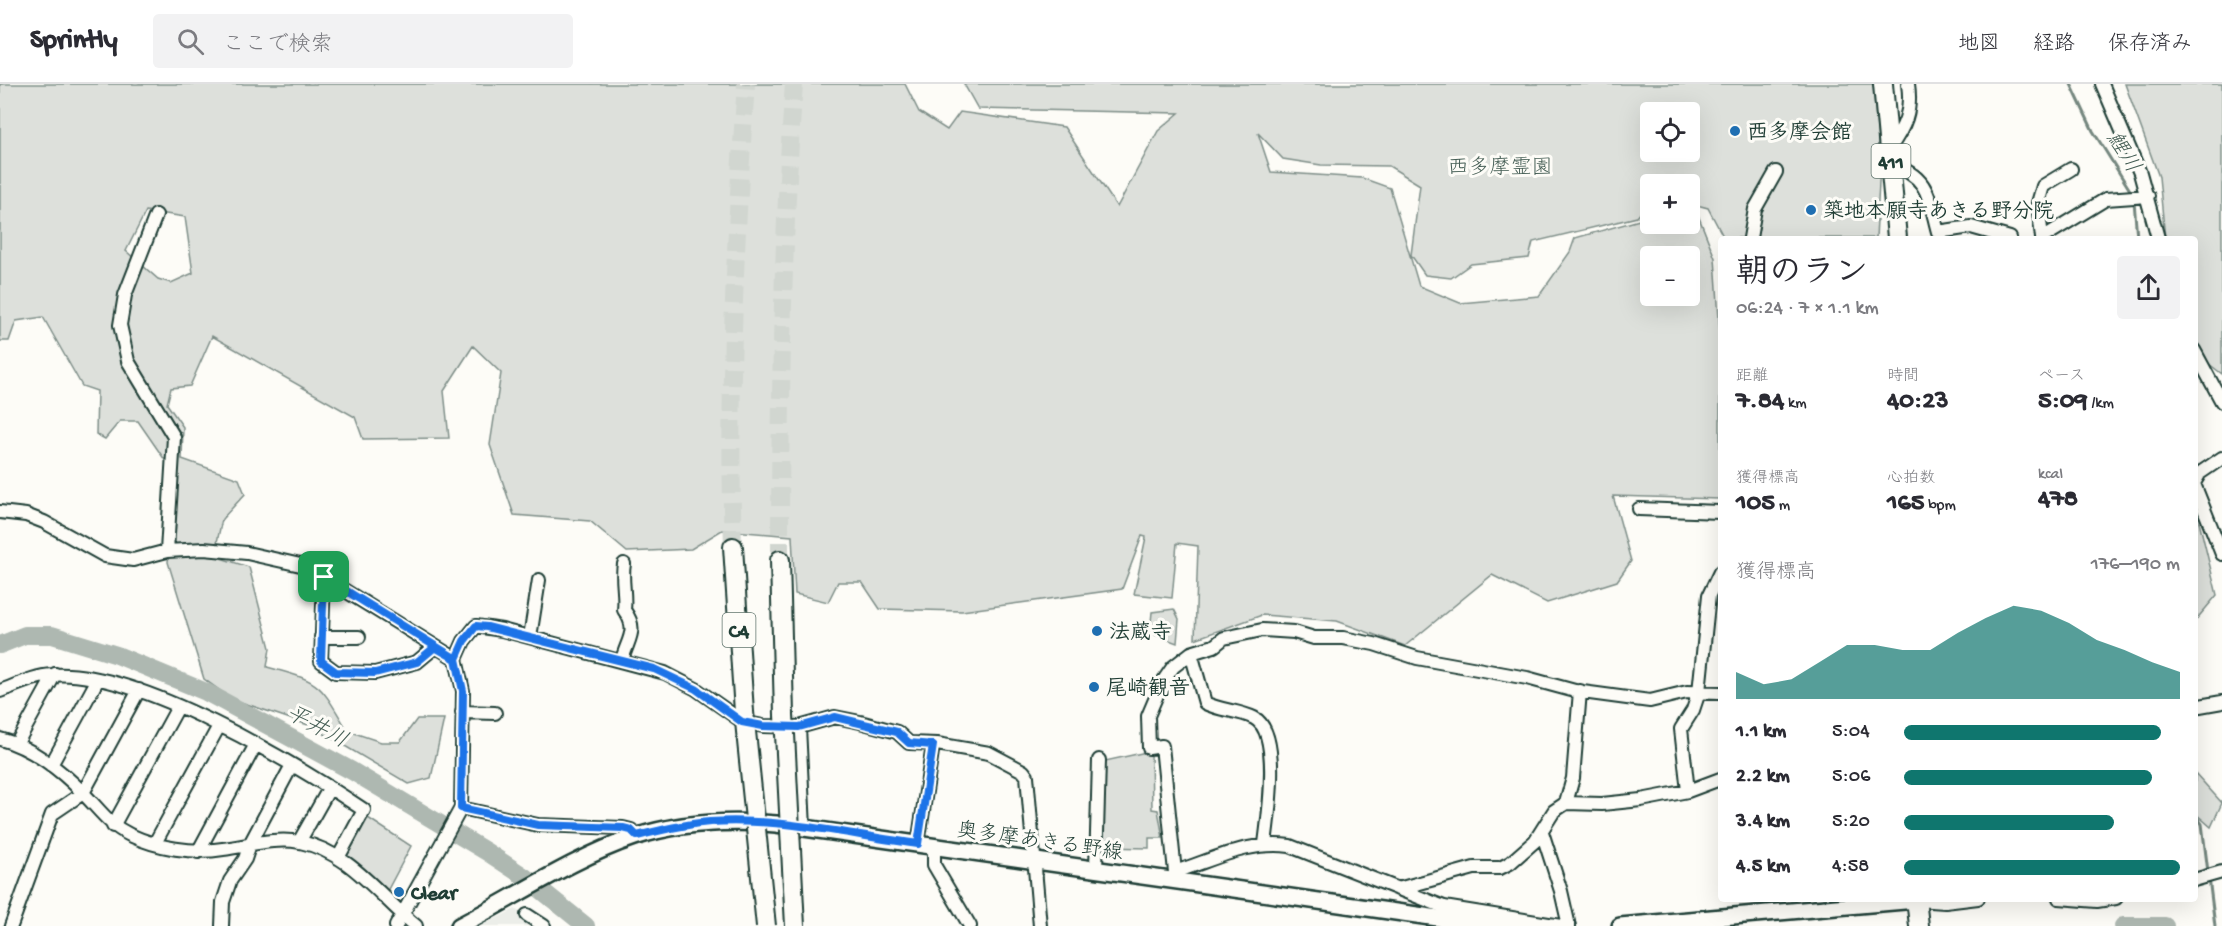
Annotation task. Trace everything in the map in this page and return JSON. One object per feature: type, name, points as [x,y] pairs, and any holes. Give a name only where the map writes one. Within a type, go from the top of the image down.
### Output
[{"type":"highway","name":"411","points":[[1883,84],[1897,236]]},
{"type":"highway","name":"C4","points":[[734,547],[744,712],[766,926]]},
{"type":"highway","name":"C4","points":[[780,560],[784,716],[795,926]]},
{"type":"main road","name":"奥多摩あきる野線","points":[[476,922],[508,900],[560,872],[637,836],[672,827],[710,822],[748,822],[1096,869],[1174,877],[1452,923],[1521,926]]},
{"type":"main road","points":[[1620,926],[1917,909]]},
{"type":"main road","points":[[459,926],[476,922]]},
{"type":"street","points":[[1908,84],[1911,104],[1890,157],[1921,180],[1927,191],[1938,232],[1964,226],[1995,236]]},
{"type":"street","points":[[2102,84],[2157,236]]},
{"type":"street","points":[[2042,236],[2038,203],[2043,186],[2071,169]]},
{"type":"street","points":[[1750,236],[1755,208],[1776,172]]},
{"type":"street","points":[[2045,236],[2106,199],[2144,196]]},
{"type":"street","points":[[156,215],[125,295],[120,325],[128,361],[174,437],[166,551]]},
{"type":"street","points":[[2198,357],[2222,402]]},
{"type":"street","points":[[2198,477],[2222,458]]},
{"type":"street","points":[[2198,494],[2222,554]]},
{"type":"street","points":[[1639,509],[1718,512]]},
{"type":"street","points":[[0,512],[26,515],[44,522],[105,556],[133,560],[166,551],[204,549],[247,553],[305,566],[456,659]]},
{"type":"street","points":[[622,660],[633,630],[632,621],[624,610],[626,595],[621,579],[624,564]]},
{"type":"street","points":[[1688,791],[1681,729],[1693,710],[1699,692],[1709,595],[1718,576]]},
{"type":"street","points":[[324,577],[321,661],[336,672],[375,673],[417,662],[435,647]]},
{"type":"street","points":[[530,637],[539,580]]},
{"type":"street","points":[[399,920],[461,810],[463,691],[456,659],[464,641],[476,626],[530,637],[665,673],[696,689],[742,722],[763,726],[799,727],[835,717],[897,732],[909,743],[989,753],[1023,771],[1030,798],[1040,926]]},
{"type":"street","points":[[1561,926],[1444,907],[1290,846],[1265,844],[1237,850],[1174,877],[1162,746],[1149,748],[1148,716],[1162,683],[1173,667],[1191,653],[1214,646],[1224,638],[1262,630],[1294,632],[1314,638],[1342,638],[1364,642],[1417,658],[1527,678],[1580,691],[1650,701],[1687,692],[1718,693]]},
{"type":"street","points":[[321,637],[359,637]]},
{"type":"street","points":[[1191,653],[1205,703],[1217,710],[1252,717],[1261,724],[1272,756],[1265,844]]},
{"type":"street","points":[[17,744],[55,674]]},
{"type":"street","points":[[0,691],[42,676],[55,674],[98,679],[139,690],[219,726],[330,787],[364,810],[338,858]]},
{"type":"street","points":[[51,765],[98,679]]},
{"type":"street","points":[[11,926],[52,814],[83,793],[139,690]]},
{"type":"street","points":[[1566,803],[1573,778],[1580,691]]},
{"type":"street","points":[[2198,706],[2222,702]]},
{"type":"street","points":[[113,826],[178,707]]},
{"type":"street","points":[[462,712],[495,713]]},
{"type":"street","points":[[155,843],[219,726]]},
{"type":"street","points":[[799,727],[804,828]]},
{"type":"street","points":[[0,739],[17,744],[51,765],[83,793],[113,826],[155,843],[198,852],[272,841],[300,842],[338,858],[357,869],[399,920],[416,926]]},
{"type":"street","points":[[918,844],[933,745]]},
{"type":"street","points":[[198,852],[255,746]]},
{"type":"street","points":[[1096,869],[1099,760]]},
{"type":"street","points":[[222,926],[226,891],[245,859],[250,844],[292,765]]},
{"type":"street","points":[[1398,889],[1474,868],[1500,868],[1510,863],[1542,832],[1554,811],[1566,803],[1602,804],[1688,791],[1718,780]]},
{"type":"street","points":[[300,842],[330,787]]},
{"type":"street","points":[[461,810],[538,825],[623,828],[631,830],[637,836]]},
{"type":"street","points":[[1542,832],[1562,891],[1569,926]]},
{"type":"street","points":[[934,847],[934,865],[970,926]]},
{"type":"street","points":[[2198,879],[2218,873]]},
{"type":"street","points":[[1917,909],[1945,902]]},
{"type":"street","points":[[526,915],[544,926]]},
{"type":"shaded area","points":[[515,909],[540,926],[481,926]]},
{"type":"green space","name":"西多摩霊園","points":[[0,84],[905,84],[919,112],[947,130],[960,112],[1064,127],[1117,207],[1158,131],[1179,113],[978,109],[964,84],[1873,84],[1880,164],[1876,236],[1723,236],[1708,208],[1700,206],[1700,174],[1640,174],[1640,214],[1637,217],[1533,242],[1529,258],[1471,264],[1451,278],[1425,275],[1411,255],[1420,185],[1389,166],[1321,165],[1283,159],[1258,133],[1271,172],[1362,178],[1390,188],[1419,286],[1460,303],[1539,296],[1570,252],[1575,238],[1640,220],[1640,234],[1700,234],[1700,220],[1715,258],[1718,304],[1718,499],[1613,496],[1631,561],[1617,581],[1547,603],[1492,575],[1405,646],[1337,621],[1262,615],[1195,639],[1198,546],[1177,543],[1172,598],[1134,594],[1146,537],[1142,536],[1122,589],[962,611],[880,609],[862,582],[838,582],[828,602],[795,594],[792,536],[722,530],[691,549],[627,552],[590,521],[514,515],[490,445],[501,373],[473,346],[444,391],[449,438],[363,439],[355,417],[212,336],[190,386],[171,388],[167,404],[183,427],[182,459],[239,479],[245,494],[222,519],[214,556],[249,567],[270,648],[267,667],[310,681],[318,687],[348,731],[381,742],[400,742],[417,719],[444,719],[431,778],[409,784],[311,726],[232,699],[204,679],[168,562],[178,479],[138,421],[120,421],[105,439],[96,434],[97,391],[82,386],[43,317],[16,321],[9,341],[0,341]],"holes":[[[146,211],[185,217],[193,273],[171,283],[158,279],[126,251]]]},
{"type":"green space","points":[[2125,84],[2222,84],[2222,374],[2198,355],[2198,236],[2165,236],[2159,177]]},
{"type":"green space","points":[[2198,517],[2217,595],[2198,617]]},
{"type":"green space","points":[[1174,609],[1179,619],[1177,643],[1150,633],[1152,612]]},
{"type":"green space","points":[[1151,751],[1152,809],[1158,810],[1163,838],[1149,838],[1149,848],[1102,847],[1105,761]]},
{"type":"green space","points":[[2198,776],[2222,803],[2211,827],[2198,816]]},
{"type":"green space","points":[[368,818],[411,846],[386,893],[344,852],[363,819]]},
{"type":"waterway","name":"鯉川","points":[[2071,84],[2093,131],[2133,195]]},
{"type":"waterway","name":"鯉川","points":[[2134,201],[2137,236]]},
{"type":"waterway","name":"平井川","points":[[0,645],[25,635],[52,635],[117,655],[206,692],[352,771],[487,852],[525,877],[586,926]]},
{"type":"waterway","name":"鯉川","points":[[2198,818],[2202,824],[2208,872]]},
{"type":"waterway","name":"鯉川","points":[[2209,878],[2215,926]]},
{"type":"waterway","name":"平井川","points":[[2123,926],[2165,926]]},
{"type":"tunnel","points":[[733,547],[731,431],[734,316],[746,84]]},
{"type":"tunnel","points":[[780,560],[782,322],[794,84]]},
{"type":"place","name":"西多摩会館","points":[[1735,131]]},
{"type":"place","name":"築地本願寺あきる野分院","points":[[1811,210]]},
{"type":"place","name":"法蔵寺","points":[[1097,631]]},
{"type":"place","name":"尾崎観音","points":[[1094,687]]},
{"type":"place","name":"Clear","points":[[399,892]]},
{"type":"route","points":[[324,577],[321,661],[336,672],[375,673],[417,662],[435,647],[456,659],[464,641],[476,626],[487,627],[591,652],[665,673],[696,689],[742,722],[763,726],[799,727],[835,717],[897,732],[909,743],[933,745],[918,844],[776,824],[730,821],[672,827],[637,836],[631,830],[623,828],[538,825],[501,818],[470,808],[461,808],[463,691],[460,668],[456,659],[324,577]]}]
